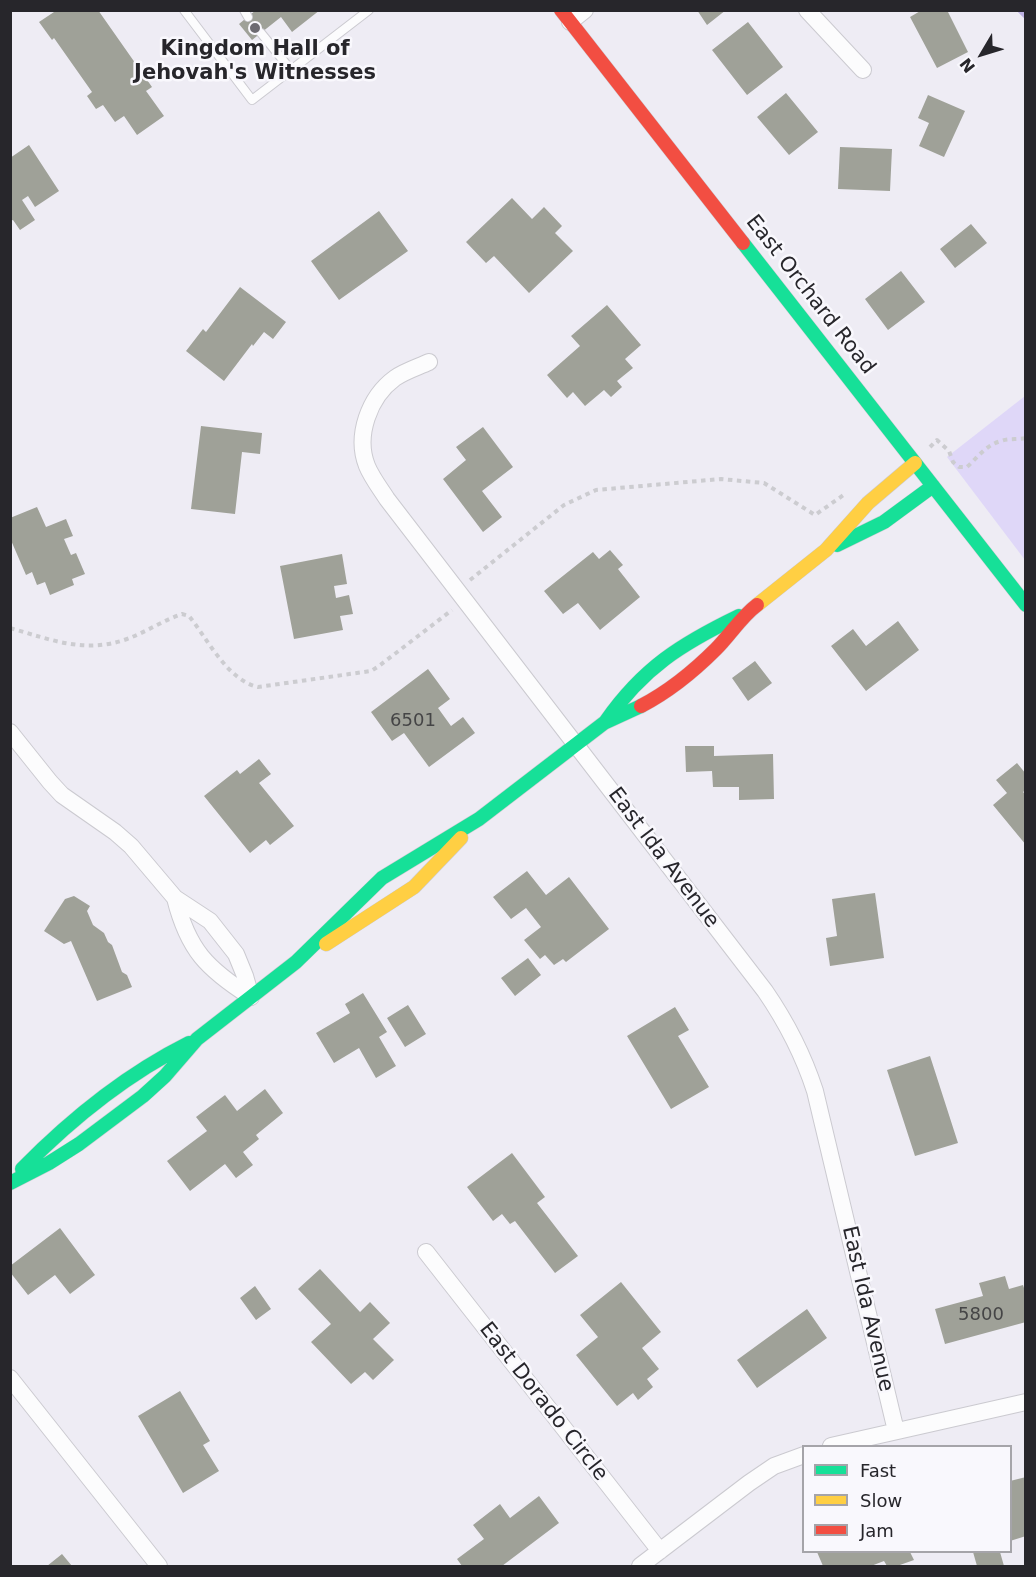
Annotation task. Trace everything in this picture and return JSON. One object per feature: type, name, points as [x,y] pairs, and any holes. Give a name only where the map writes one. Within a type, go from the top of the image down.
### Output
[{"type":"street","points":[[566,16],[585,10]]},
{"type":"street","points":[[807,10],[863,70]]},
{"type":"street","name":"East Orchard Road","points":[[566,16],[1026,605]]},
{"type":"street","name":"East Ida Avenue","points":[[429,362],[393,379],[380,393],[368,413],[364,429],[364,455],[371,474],[387,499],[460,596],[576,744],[781,1014],[800,1050],[815,1091],[896,1431]]},
{"type":"street","points":[[296,962],[382,878],[479,819],[604,723],[644,705],[672,686],[715,650],[749,611],[826,550],[868,502],[915,463]]},
{"type":"street","points":[[826,550],[884,522],[933,486]]},
{"type":"street","points":[[604,723],[631,688],[659,664],[702,635],[749,611]]},
{"type":"street","points":[[10,732],[63,795],[115,832],[131,846],[175,898],[210,921],[240,964],[251,997]]},
{"type":"street","points":[[10,1182],[49,1163],[111,1121],[165,1076],[197,1039],[296,962],[401,897],[432,869],[479,819]]},
{"type":"street","points":[[175,898],[181,922],[190,941],[218,976],[251,997]]},
{"type":"street","points":[[10,1182],[63,1128],[107,1090],[155,1058],[197,1039]]},
{"type":"street","name":"East Dorado Circle","points":[[426,1252],[660,1551]]},
{"type":"street","points":[[10,1378],[159,1566]]},
{"type":"street","points":[[835,1445],[1026,1402]]},
{"type":"street","points":[[640,1566],[749,1483],[774,1466],[802,1456]]},
{"type":"lane","points":[[184,10],[252,100],[369,10]]},
{"type":"lane","points":[[261,33],[291,70]]},
{"type":"path","points":[[915,463],[937,440],[949,451],[953,462],[959,467],[968,467],[990,445],[1003,440],[1026,438]]},
{"type":"path","points":[[10,628],[69,644],[84,647],[97,646],[128,639],[183,614],[189,616],[236,675],[245,682],[258,687],[370,671],[379,666],[564,505],[596,490],[721,479],[764,483],[815,515],[850,490]]},
{"type":"shaded area","points":[[1025,396],[1025,560],[947,457]]},
{"type":"building","points":[[53,10],[98,10],[152,87],[146,91],[164,116],[137,135],[124,116],[115,122],[103,105],[96,109],[87,96],[92,92],[54,38],[52,40],[39,22],[54,12]]},
{"type":"building","name":"Kingdom Hall of Jehovah's Witnesses","points":[[256,10],[320,10],[292,32],[281,17],[252,40],[239,24]]},
{"type":"building","points":[[697,10],[726,10],[707,25]]},
{"type":"building","points":[[922,10],[947,10],[968,52],[937,68],[910,17]]},
{"type":"building","points":[[748,22],[783,67],[747,95],[712,50]]},
{"type":"building","points":[[786,93],[818,132],[789,155],[757,117]]},
{"type":"building","points":[[928,95],[965,111],[944,157],[919,146],[929,123],[918,118]]},
{"type":"building","points":[[29,145],[59,191],[35,207],[28,196],[22,200],[35,220],[20,230],[13,220],[10,221],[10,158]]},
{"type":"building","points":[[840,147],[892,149],[890,191],[838,189]]},
{"type":"building","points":[[512,198],[532,219],[544,207],[562,226],[555,233],[573,251],[529,293],[494,256],[486,263],[466,242]]},
{"type":"building","points":[[379,211],[408,251],[339,300],[311,261]]},
{"type":"building","points":[[971,224],[987,243],[955,268],[940,249]]},
{"type":"building","points":[[901,271],[925,302],[888,330],[865,299]]},
{"type":"building","points":[[240,287],[286,322],[273,339],[264,332],[224,381],[186,351],[203,329],[206,332]]},
{"type":"building","points":[[607,305],[641,345],[625,359],[633,368],[617,381],[622,387],[611,397],[604,390],[585,406],[573,392],[567,398],[547,375],[580,346],[571,336]]},
{"type":"building","points":[[201,426],[262,433],[260,454],[242,452],[235,514],[191,509]]},
{"type":"building","points":[[483,427],[513,467],[482,491],[502,517],[483,532],[443,479],[466,460],[456,447]]},
{"type":"building","points":[[37,507],[46,527],[66,519],[73,536],[64,539],[71,555],[76,553],[85,574],[72,579],[74,585],[50,595],[45,582],[37,585],[32,572],[26,575],[10,538],[10,518]]},
{"type":"building","points":[[610,550],[623,565],[618,569],[640,597],[600,630],[578,603],[563,614],[544,591],[593,552],[599,559]]},
{"type":"building","points":[[342,554],[347,584],[334,586],[336,598],[349,595],[353,614],[340,616],[343,630],[294,639],[280,566]]},
{"type":"building","points":[[898,621],[919,650],[866,691],[831,646],[853,629],[866,646]]},
{"type":"building","points":[[755,661],[772,683],[748,701],[732,678]]},
{"type":"building","points":[[428,669],[450,699],[438,708],[451,726],[463,717],[475,733],[429,767],[404,733],[392,741],[371,712]]},
{"type":"building","points":[[685,746],[714,746],[714,756],[773,754],[774,799],[739,800],[739,787],[713,787],[712,771],[686,772]]},
{"type":"building","points":[[259,759],[271,774],[259,783],[294,826],[270,845],[266,840],[250,853],[204,796],[237,770],[240,774]]},
{"type":"building","points":[[1017,763],[1026,774],[1026,790],[1023,792],[1026,795],[1026,845],[993,805],[1007,793],[996,780]]},
{"type":"building","points":[[527,871],[546,895],[569,877],[609,929],[566,962],[563,959],[554,965],[545,955],[540,959],[524,940],[541,927],[526,908],[511,919],[493,897]]},
{"type":"building","points":[[875,893],[884,958],[830,966],[826,938],[837,936],[832,899]]},
{"type":"building","points":[[74,896],[90,906],[87,911],[93,925],[104,933],[112,945],[122,972],[127,975],[132,987],[97,1001],[71,941],[64,944],[44,931],[65,899]]},
{"type":"building","points":[[528,958],[541,975],[515,996],[501,978]]},
{"type":"building","points":[[363,993],[387,1032],[379,1037],[396,1066],[376,1078],[359,1048],[334,1063],[316,1033],[350,1013],[345,1004]]},
{"type":"building","points":[[408,1005],[426,1034],[405,1047],[387,1018]]},
{"type":"building","points":[[675,1007],[689,1030],[678,1036],[709,1087],[671,1109],[627,1036]]},
{"type":"building","points":[[930,1056],[958,1143],[915,1156],[887,1070]]},
{"type":"building","points":[[265,1089],[283,1113],[256,1135],[259,1139],[243,1152],[253,1165],[236,1178],[225,1164],[190,1191],[167,1161],[207,1131],[196,1117],[225,1095],[237,1111]]},
{"type":"building","points":[[512,1153],[545,1197],[537,1203],[578,1256],[555,1273],[515,1221],[510,1224],[502,1214],[493,1221],[467,1187]]},
{"type":"building","points":[[60,1228],[95,1275],[70,1294],[55,1275],[28,1295],[10,1272],[10,1266]]},
{"type":"building","points":[[320,1269],[360,1312],[370,1302],[390,1323],[373,1339],[394,1360],[373,1380],[365,1372],[351,1384],[311,1342],[331,1324],[298,1289]]},
{"type":"building","points":[[1005,1276],[1009,1289],[1023,1285],[1026,1294],[1026,1322],[945,1344],[935,1309],[983,1296],[979,1283]]},
{"type":"building","points":[[621,1282],[661,1332],[642,1348],[659,1369],[647,1379],[653,1387],[638,1400],[633,1393],[617,1406],[576,1355],[598,1337],[580,1315]]},
{"type":"building","points":[[255,1286],[271,1309],[256,1320],[240,1298]]},
{"type":"building","points":[[807,1309],[827,1338],[757,1388],[737,1360]]},
{"type":"building","points":[[180,1391],[210,1441],[203,1445],[219,1471],[183,1493],[138,1416]]},
{"type":"building","points":[[1026,1477],[1026,1536],[1012,1540],[1012,1480]]},
{"type":"building","points":[[539,1496],[559,1523],[502,1566],[462,1566],[457,1559],[484,1539],[473,1525],[500,1504],[510,1518]]},
{"type":"building","points":[[817,1553],[910,1553],[914,1560],[897,1566],[887,1566],[884,1561],[871,1566],[823,1566]]},
{"type":"building","points":[[973,1553],[1000,1553],[1004,1566],[977,1566]]},
{"type":"building","points":[[62,1554],[72,1566],[47,1566]]},
{"type":"waterway","points":[[1020,10],[1026,16]]},
{"type":"traffic: fast","points":[[743,243],[1026,605]]},
{"type":"traffic: fast","points":[[837,545],[884,522],[933,486]]},
{"type":"traffic: fast","points":[[606,721],[634,686],[665,659],[699,637],[739,616]]},
{"type":"traffic: fast","points":[[10,1183],[79,1144],[143,1096],[165,1076],[197,1039],[296,962],[382,878],[479,819],[604,723],[641,706]]},
{"type":"traffic: fast","points":[[22,1169],[60,1132],[121,1083],[189,1043]]},
{"type":"traffic: slow","points":[[757,605],[826,550],[868,503],[915,463]]},
{"type":"traffic: slow","points":[[326,944],[414,887],[461,838]]},
{"type":"traffic: jam","points":[[561,10],[743,243]]},
{"type":"traffic: jam","points":[[641,706],[671,687],[699,665],[757,605]]},
{"type":"place","name":"Kingdom Hall of Jehovah's Witnesses","points":[[255,28]]}]
